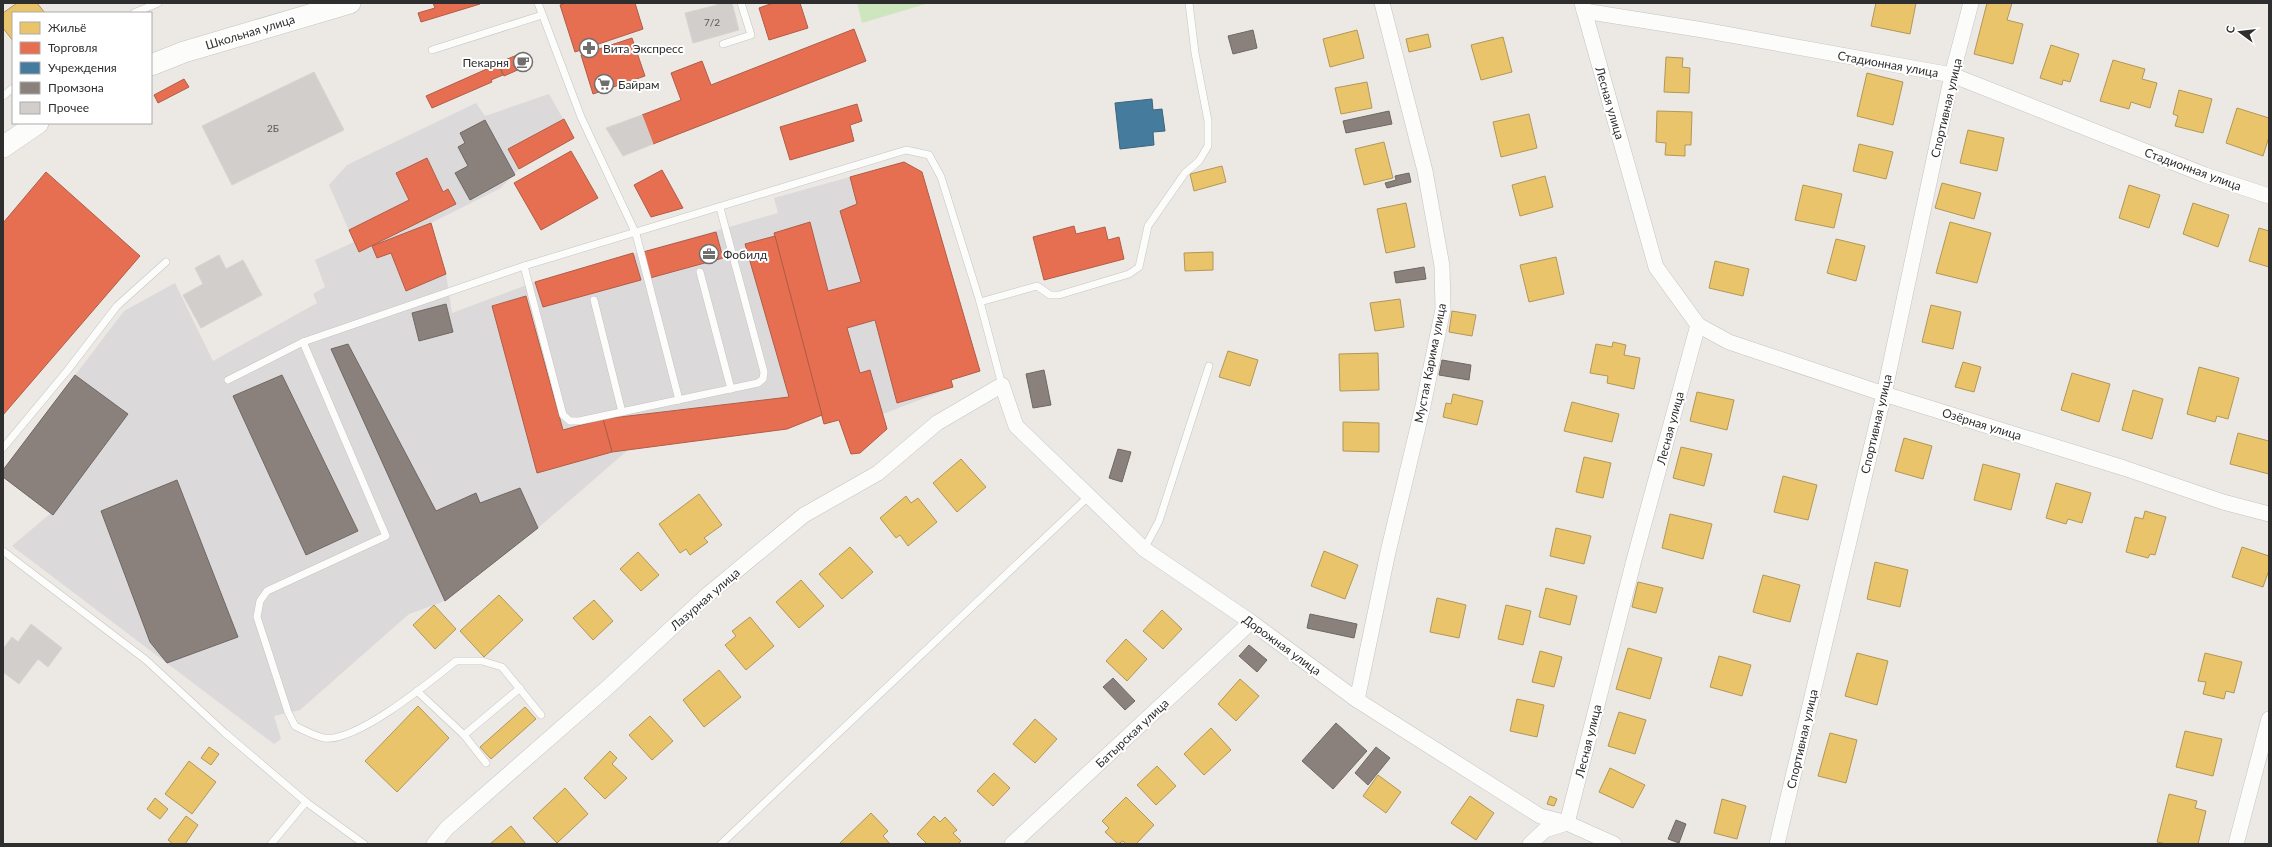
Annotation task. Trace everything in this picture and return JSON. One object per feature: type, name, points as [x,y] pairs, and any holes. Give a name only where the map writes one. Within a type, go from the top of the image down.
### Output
[{"type":"street","name":"Школьная улица","points":[[152,66],[184,52],[350,3]]},
{"type":"street","name":"Мустая Карима улица","points":[[1357,700],[1388,552],[1423,406],[1443,309],[1442,266],[1425,171],[1382,3]]},
{"type":"street","name":"Спортивная улица","points":[[1777,844],[1884,394],[1952,76],[1971,3]]},
{"type":"street","name":"Стадионная улица","points":[[1583,7],[1952,76],[2205,175],[2269,196]]},
{"type":"street","name":"Лесная улица","points":[[1568,823],[1634,560],[1698,325],[1656,267],[1583,7]]},
{"type":"street","points":[[3,147],[37,124]]},
{"type":"street","name":"Озёрная улица","points":[[1698,325],[1729,342],[1884,394],[2124,468],[2223,502],[2269,514]]},
{"type":"street","name":"Дорожная улица","points":[[1002,386],[1016,426],[1144,550],[1251,622],[1357,700],[1540,816],[1568,823],[1614,844]]},
{"type":"street","name":"Лазурная улица","points":[[433,844],[447,828],[607,688],[706,596],[804,515],[878,473],[937,423],[1002,386]]},
{"type":"street","name":"Батырская улица","points":[[1012,844],[1251,622]]},
{"type":"street","points":[[2236,844],[2269,720]]},
{"type":"street","points":[[1530,844],[1545,830],[1568,823]]},
{"type":"lane","points":[[136,12],[158,3]]},
{"type":"lane","points":[[538,3],[581,117],[636,234],[678,400]]},
{"type":"lane","points":[[723,44],[751,35],[742,3]]},
{"type":"lane","points":[[980,302],[1037,286],[1050,295],[1059,296],[1129,274],[1139,267],[1148,226],[1185,173],[1199,161],[1208,146],[1208,121],[1195,53],[1189,3]]},
{"type":"lane","points":[[432,50],[542,15]]},
{"type":"lane","points":[[3,96],[12,89]]},
{"type":"lane","points":[[228,380],[303,342],[524,266],[636,234],[906,150],[928,155],[941,177],[980,302],[1002,386]]},
{"type":"lane","points":[[524,266],[563,415],[570,421],[579,421],[758,383],[763,379],[764,372],[720,208]]},
{"type":"lane","points":[[3,448],[67,371],[116,306],[166,262]]},
{"type":"lane","points":[[700,272],[731,389]]},
{"type":"lane","points":[[594,300],[622,412]]},
{"type":"lane","points":[[303,342],[386,536],[267,591],[260,601],[256,617],[291,719],[296,726],[312,734],[325,738],[351,733],[390,710],[456,662],[468,660],[502,667],[541,715]]},
{"type":"lane","points":[[1144,550],[1159,521],[1209,366]]},
{"type":"lane","points":[[721,844],[1089,496]]},
{"type":"lane","points":[[3,551],[146,660],[225,733],[306,802],[364,844]]},
{"type":"lane","points":[[464,735],[520,688]]},
{"type":"lane","points":[[417,691],[464,735],[486,763]]},
{"type":"lane","points":[[271,844],[306,802]]},
{"type":"shaded area","points":[[549,94],[574,138],[519,169],[501,188],[431,223],[446,274],[452,313],[535,282],[778,213],[774,198],[904,162],[922,172],[980,371],[951,380],[953,387],[883,414],[887,429],[862,451],[851,454],[839,420],[824,424],[822,415],[787,429],[628,450],[538,528],[445,601],[409,614],[300,710],[274,716],[281,739],[274,744],[12,546],[51,513],[3,477],[3,470],[124,311],[175,283],[213,361],[317,303],[313,294],[325,287],[315,260],[354,242],[329,185],[347,165],[476,103],[485,116]]},
{"type":"green space","points":[[857,3],[929,3],[862,23]]},
{"type":"building: Жильё","points":[[17,3],[37,3],[44,12],[12,12],[12,40],[3,28],[3,13]]},
{"type":"building: Жильё","points":[[1876,3],[1916,3],[1910,34],[1871,26]]},
{"type":"building: Жильё","points":[[1987,3],[2012,3],[2007,20],[2023,24],[2013,64],[1974,54]]},
{"type":"building: Жильё","points":[[1357,30],[1364,58],[1330,67],[1323,39]]},
{"type":"building: Жильё","points":[[1428,34],[1431,47],[1409,52],[1406,39]]},
{"type":"building: Жильё","points":[[1503,37],[1512,72],[1481,80],[1471,45]]},
{"type":"building: Жильё","points":[[2051,45],[2079,54],[2070,82],[2063,80],[2062,85],[2040,78]]},
{"type":"building: Жильё","points":[[1666,57],[1683,58],[1682,67],[1690,68],[1689,93],[1664,92]]},
{"type":"building: Жильё","points":[[2113,60],[2145,69],[2142,79],[2157,83],[2150,108],[2131,102],[2129,109],[2100,101]]},
{"type":"building: Жильё","points":[[1867,73],[1903,82],[1893,125],[1857,116]]},
{"type":"building: Жильё","points":[[1367,82],[1372,108],[1341,114],[1335,88]]},
{"type":"building: Жильё","points":[[2179,90],[2212,99],[2203,133],[2175,126],[2178,116],[2173,114]]},
{"type":"building: Жильё","points":[[2237,108],[2269,118],[2269,137],[2263,156],[2226,143]]},
{"type":"building: Жильё","points":[[1657,111],[1692,112],[1691,145],[1685,145],[1685,156],[1665,155],[1666,143],[1656,142]]},
{"type":"building: Жильё","points":[[1529,114],[1537,148],[1501,157],[1493,122]]},
{"type":"building: Жильё","points":[[1968,130],[2004,138],[1997,171],[1960,163]]},
{"type":"building: Жильё","points":[[1384,142],[1393,178],[1364,185],[1355,149]]},
{"type":"building: Жильё","points":[[1859,144],[1893,152],[1886,179],[1853,171]]},
{"type":"building: Жильё","points":[[1222,166],[1226,182],[1194,191],[1190,174]]},
{"type":"building: Жильё","points":[[1545,176],[1553,207],[1520,216],[1512,185]]},
{"type":"building: Жильё","points":[[1942,183],[1981,193],[1974,219],[1935,208]]},
{"type":"building: Жильё","points":[[1803,185],[1842,194],[1834,228],[1795,220]]},
{"type":"building: Жильё","points":[[2129,185],[2160,195],[2149,228],[2119,218]]},
{"type":"building: Жильё","points":[[1406,203],[1415,247],[1386,253],[1377,209]]},
{"type":"building: Жильё","points":[[2193,203],[2229,215],[2218,247],[2183,234]]},
{"type":"building: Жильё","points":[[1950,222],[1991,233],[1977,283],[1936,273]]},
{"type":"building: Жильё","points":[[2259,228],[2269,231],[2269,267],[2249,261]]},
{"type":"building: Жильё","points":[[1836,239],[1865,246],[1856,281],[1827,273]]},
{"type":"building: Жильё","points":[[1213,252],[1213,270],[1185,271],[1184,253]]},
{"type":"building: Жильё","points":[[1556,257],[1564,294],[1529,302],[1520,265]]},
{"type":"building: Жильё","points":[[1715,261],[1749,269],[1743,296],[1709,288]]},
{"type":"building: Жильё","points":[[1400,299],[1404,327],[1375,331],[1370,303]]},
{"type":"building: Жильё","points":[[1931,305],[1961,312],[1953,349],[1922,342]]},
{"type":"building: Жильё","points":[[1452,311],[1476,315],[1472,336],[1449,332]]},
{"type":"building: Жильё","points":[[1613,342],[1626,345],[1624,355],[1640,358],[1634,389],[1607,383],[1608,376],[1590,373],[1596,344],[1612,347]]},
{"type":"building: Жильё","points":[[1228,351],[1258,360],[1250,386],[1219,377]]},
{"type":"building: Жильё","points":[[1378,353],[1379,390],[1340,391],[1339,354]]},
{"type":"building: Жильё","points":[[1963,362],[1981,367],[1974,392],[1955,387]]},
{"type":"building: Жильё","points":[[2199,367],[2239,378],[2228,419],[2217,416],[2215,422],[2187,414]]},
{"type":"building: Жильё","points":[[2072,373],[2110,384],[2099,422],[2061,410]]},
{"type":"building: Жильё","points":[[2133,390],[2163,399],[2152,439],[2122,430]]},
{"type":"building: Жильё","points":[[1697,392],[1734,400],[1727,430],[1690,421]]},
{"type":"building: Жильё","points":[[1453,394],[1483,401],[1477,425],[1443,417],[1446,403],[1451,404]]},
{"type":"building: Жильё","points":[[1572,402],[1619,414],[1612,442],[1564,431]]},
{"type":"building: Жильё","points":[[1343,422],[1379,423],[1379,452],[1343,451]]},
{"type":"building: Жильё","points":[[2238,433],[2269,441],[2269,474],[2230,464]]},
{"type":"building: Жильё","points":[[1904,438],[1932,446],[1923,479],[1895,471]]},
{"type":"building: Жильё","points":[[1681,447],[1712,454],[1704,486],[1673,478]]},
{"type":"building: Жильё","points":[[1584,457],[1611,463],[1603,498],[1576,492]]},
{"type":"building: Жильё","points":[[961,459],[986,487],[957,512],[933,483]]},
{"type":"building: Жильё","points":[[1983,464],[2020,474],[2011,510],[1974,500]]},
{"type":"building: Жильё","points":[[1783,476],[1817,485],[1808,520],[1774,512]]},
{"type":"building: Жильё","points":[[2056,483],[2091,493],[2082,523],[2068,519],[2066,524],[2046,518]]},
{"type":"building: Жильё","points":[[699,494],[722,525],[704,538],[708,542],[690,555],[686,549],[680,553],[659,524]]},
{"type":"building: Жильё","points":[[906,496],[911,503],[918,498],[937,522],[908,546],[900,535],[896,538],[880,518]]},
{"type":"building: Жильё","points":[[2145,511],[2166,517],[2155,555],[2150,554],[2148,558],[2126,552],[2135,517],[2143,519]]},
{"type":"building: Жильё","points":[[1670,514],[1712,524],[1703,559],[1662,548]]},
{"type":"building: Жильё","points":[[1556,528],[1591,536],[1584,564],[1550,556]]},
{"type":"building: Жильё","points":[[850,547],[873,572],[842,599],[819,574]]},
{"type":"building: Жильё","points":[[2242,547],[2269,556],[2269,570],[2263,587],[2232,577]]},
{"type":"building: Жильё","points":[[1324,551],[1358,565],[1345,599],[1311,586]]},
{"type":"building: Жильё","points":[[638,552],[659,575],[641,591],[620,569]]},
{"type":"building: Жильё","points":[[1875,562],[1908,570],[1900,607],[1867,599]]},
{"type":"building: Жильё","points":[[1763,575],[1800,585],[1790,622],[1753,612]]},
{"type":"building: Жильё","points":[[801,580],[824,606],[799,628],[776,602]]},
{"type":"building: Жильё","points":[[1638,582],[1663,588],[1656,613],[1632,607]]},
{"type":"building: Жильё","points":[[1546,588],[1577,596],[1570,625],[1539,617]]},
{"type":"building: Жильё","points":[[499,595],[523,620],[484,657],[460,631]]},
{"type":"building: Жильё","points":[[1437,598],[1466,605],[1459,638],[1430,632]]},
{"type":"building: Жильё","points":[[594,600],[613,621],[593,640],[573,618]]},
{"type":"building: Жильё","points":[[434,605],[456,629],[435,649],[413,625]]},
{"type":"building: Жильё","points":[[1506,605],[1531,611],[1523,645],[1498,639]]},
{"type":"building: Жильё","points":[[1162,610],[1182,629],[1163,649],[1143,631]]},
{"type":"building: Жильё","points":[[750,617],[774,646],[746,670],[725,645],[736,636],[732,631]]},
{"type":"building: Жильё","points":[[1126,639],[1147,659],[1127,681],[1106,661]]},
{"type":"building: Жильё","points":[[1628,648],[1662,658],[1650,699],[1616,689]]},
{"type":"building: Жильё","points":[[1540,651],[1562,657],[1554,687],[1532,682]]},
{"type":"building: Жильё","points":[[1857,653],[1888,661],[1877,705],[1845,696]]},
{"type":"building: Жильё","points":[[2205,653],[2242,662],[2234,693],[2226,691],[2224,699],[2203,694],[2206,682],[2198,681]]},
{"type":"building: Жильё","points":[[1719,656],[1751,665],[1742,696],[1710,687]]},
{"type":"building: Жильё","points":[[719,670],[741,697],[704,727],[683,700]]},
{"type":"building: Жильё","points":[[1240,679],[1259,696],[1236,721],[1218,704]]},
{"type":"building: Жильё","points":[[1517,699],[1544,705],[1537,737],[1510,731]]},
{"type":"building: Жильё","points":[[418,706],[449,738],[397,792],[365,761]]},
{"type":"building: Жильё","points":[[525,707],[536,719],[491,759],[480,747]]},
{"type":"building: Жильё","points":[[1619,712],[1646,720],[1635,754],[1608,746]]},
{"type":"building: Жильё","points":[[650,716],[673,741],[652,760],[629,735]]},
{"type":"building: Жильё","points":[[1035,719],[1057,739],[1035,763],[1013,744]]},
{"type":"building: Жильё","points":[[1211,728],[1231,750],[1204,775],[1184,754]]},
{"type":"building: Жильё","points":[[2185,731],[2222,739],[2213,776],[2176,767]]},
{"type":"building: Жильё","points":[[1830,733],[1857,740],[1846,783],[1818,776]]},
{"type":"building: Жильё","points":[[209,747],[219,754],[211,765],[201,758]]},
{"type":"building: Жильё","points":[[610,751],[617,758],[612,764],[627,778],[605,799],[584,778]]},
{"type":"building: Жильё","points":[[189,761],[216,782],[192,814],[165,794]]},
{"type":"building: Жильё","points":[[1157,766],[1176,786],[1156,805],[1137,785]]},
{"type":"building: Жильё","points":[[1610,768],[1645,785],[1633,808],[1599,792]]},
{"type":"building: Жильё","points":[[994,773],[1010,788],[993,806],[977,791]]},
{"type":"building: Жильё","points":[[1378,775],[1401,792],[1386,813],[1363,796]]},
{"type":"building: Жильё","points":[[565,788],[588,814],[557,843],[533,818]]},
{"type":"building: Жильё","points":[[2169,794],[2197,801],[2195,808],[2206,811],[2198,844],[2167,844],[2157,842]]},
{"type":"building: Жильё","points":[[1470,796],[1494,813],[1476,840],[1451,823]]},
{"type":"building: Жильё","points":[[1550,796],[1557,799],[1554,806],[1547,804]]},
{"type":"building: Жильё","points":[[1126,797],[1154,825],[1136,844],[1126,844],[1123,841],[1118,844],[1105,832],[1109,828],[1102,821]]},
{"type":"building: Жильё","points":[[155,798],[168,809],[160,819],[147,809]]},
{"type":"building: Жильё","points":[[1722,799],[1746,806],[1737,839],[1714,833]]},
{"type":"building: Жильё","points":[[871,813],[888,831],[883,836],[890,844],[839,844]]},
{"type":"building: Жильё","points":[[186,816],[198,825],[185,844],[173,844],[168,840]]},
{"type":"building: Жильё","points":[[934,816],[940,822],[945,817],[957,830],[953,833],[961,841],[958,844],[927,844],[917,834]]},
{"type":"building: Жильё","points":[[511,826],[526,844],[490,844]]},
{"type":"building: Торговля","points":[[433,3],[480,4],[421,22],[418,13],[435,8]]},
{"type":"building: Торговля","points":[[566,3],[635,3],[643,29],[575,52],[560,5]]},
{"type":"building: Торговля","points":[[773,3],[800,3],[808,28],[769,40],[759,8]]},
{"type":"building: Торговля","points":[[854,29],[866,61],[653,144],[642,115],[681,100],[671,73],[702,61],[711,85]]},
{"type":"building: Торговля","points":[[632,38],[645,76],[593,94],[581,55]]},
{"type":"building: Торговля","points":[[524,52],[529,65],[504,76],[498,63]]},
{"type":"building: Торговля","points":[[498,64],[503,75],[491,80],[492,82],[432,108],[426,96]]},
{"type":"building: Торговля","points":[[184,79],[189,87],[158,103],[154,95]]},
{"type":"building: Торговля","points":[[857,104],[862,121],[850,125],[854,141],[790,160],[780,127]]},
{"type":"building: Торговля","points":[[564,119],[574,138],[519,169],[508,149]]},
{"type":"building: Торговля","points":[[571,151],[598,198],[541,230],[514,183]]},
{"type":"building: Торговля","points":[[427,158],[443,192],[448,189],[456,204],[359,252],[349,230],[409,200],[396,173]]},
{"type":"building: Торговля","points":[[904,162],[922,172],[980,371],[951,380],[953,387],[897,403],[875,320],[847,328],[860,373],[870,370],[887,429],[860,453],[851,454],[839,420],[824,424],[774,233],[810,222],[828,291],[861,282],[840,211],[857,204],[850,177]]},
{"type":"building: Торговля","points":[[662,170],[683,208],[651,217],[634,185]]},
{"type":"building: Торговля","points":[[46,172],[140,256],[3,415],[3,223]]},
{"type":"building: Торговля","points":[[431,223],[446,274],[406,291],[391,253],[377,258],[372,246]]},
{"type":"building: Торговля","points":[[1074,226],[1076,234],[1105,227],[1108,240],[1119,237],[1124,259],[1044,280],[1033,237]]},
{"type":"building: Торговля","points":[[716,232],[723,258],[650,278],[643,252]]},
{"type":"building: Торговля","points":[[775,236],[822,415],[787,429],[612,452],[603,419],[789,397],[745,244]]},
{"type":"building: Торговля","points":[[633,253],[641,280],[543,307],[535,282]]},
{"type":"building: Торговля","points":[[526,296],[563,430],[603,419],[612,452],[537,473],[492,306]]},
{"type":"building: Учреждения","points":[[1152,99],[1153,110],[1162,109],[1165,131],[1153,132],[1154,145],[1120,149],[1115,103]]},
{"type":"building: Промзона","points":[[1253,30],[1257,48],[1233,54],[1228,36]]},
{"type":"building: Промзона","points":[[1389,111],[1392,124],[1346,133],[1343,121]]},
{"type":"building: Промзона","points":[[485,120],[515,175],[470,200],[455,173],[468,166],[458,147],[465,143],[460,133]]},
{"type":"building: Промзона","points":[[1409,173],[1411,182],[1387,188],[1385,183],[1396,180],[1395,176]]},
{"type":"building: Промзона","points":[[1424,267],[1426,279],[1396,283],[1394,272]]},
{"type":"building: Промзона","points":[[446,304],[453,332],[419,341],[412,313]]},
{"type":"building: Промзона","points":[[348,344],[436,511],[476,493],[480,503],[520,488],[538,528],[445,601],[331,349]]},
{"type":"building: Промзона","points":[[1442,360],[1471,365],[1469,380],[1439,375]]},
{"type":"building: Промзона","points":[[1044,370],[1051,405],[1033,408],[1026,374]]},
{"type":"building: Промзона","points":[[75,375],[128,414],[53,515],[3,477],[3,470]]},
{"type":"building: Промзона","points":[[282,375],[358,531],[306,555],[233,396]]},
{"type":"building: Промзона","points":[[1118,449],[1131,452],[1122,482],[1109,478]]},
{"type":"building: Промзона","points":[[177,480],[238,637],[167,663],[150,642],[101,511]]},
{"type":"building: Промзона","points":[[1310,614],[1357,624],[1354,638],[1307,628]]},
{"type":"building: Промзона","points":[[1249,645],[1267,660],[1257,672],[1239,656]]},
{"type":"building: Промзона","points":[[1113,678],[1135,701],[1125,710],[1103,687]]},
{"type":"building: Промзона","points":[[1336,723],[1367,751],[1333,789],[1302,761]]},
{"type":"building: Промзона","points":[[1376,747],[1390,758],[1368,785],[1355,773]]},
{"type":"building: Промзона","points":[[1676,820],[1686,824],[1679,843],[1668,839]]},
{"type":"building: Прочее","points":[[716,3],[732,3],[739,30],[693,43],[685,13],[717,5]]},
{"type":"building: Прочее","points":[[314,72],[344,130],[232,185],[202,126]]},
{"type":"building: Прочее","points":[[642,115],[653,144],[623,156],[606,128]]},
{"type":"building: Прочее","points":[[219,255],[226,269],[243,260],[262,295],[201,328],[183,295],[203,284],[195,268]]},
{"type":"building: Прочее","points":[[31,624],[62,648],[48,667],[38,659],[19,684],[3,672],[3,649],[12,637],[18,642]]},
{"type":"place","name":"Вита Экспресс","points":[[589,48]]},
{"type":"place","name":"Пекарня","points":[[523,62]]},
{"type":"place","name":"Байрам","points":[[604,84]]},
{"type":"place","name":"Фобилд","points":[[709,254]]}]
